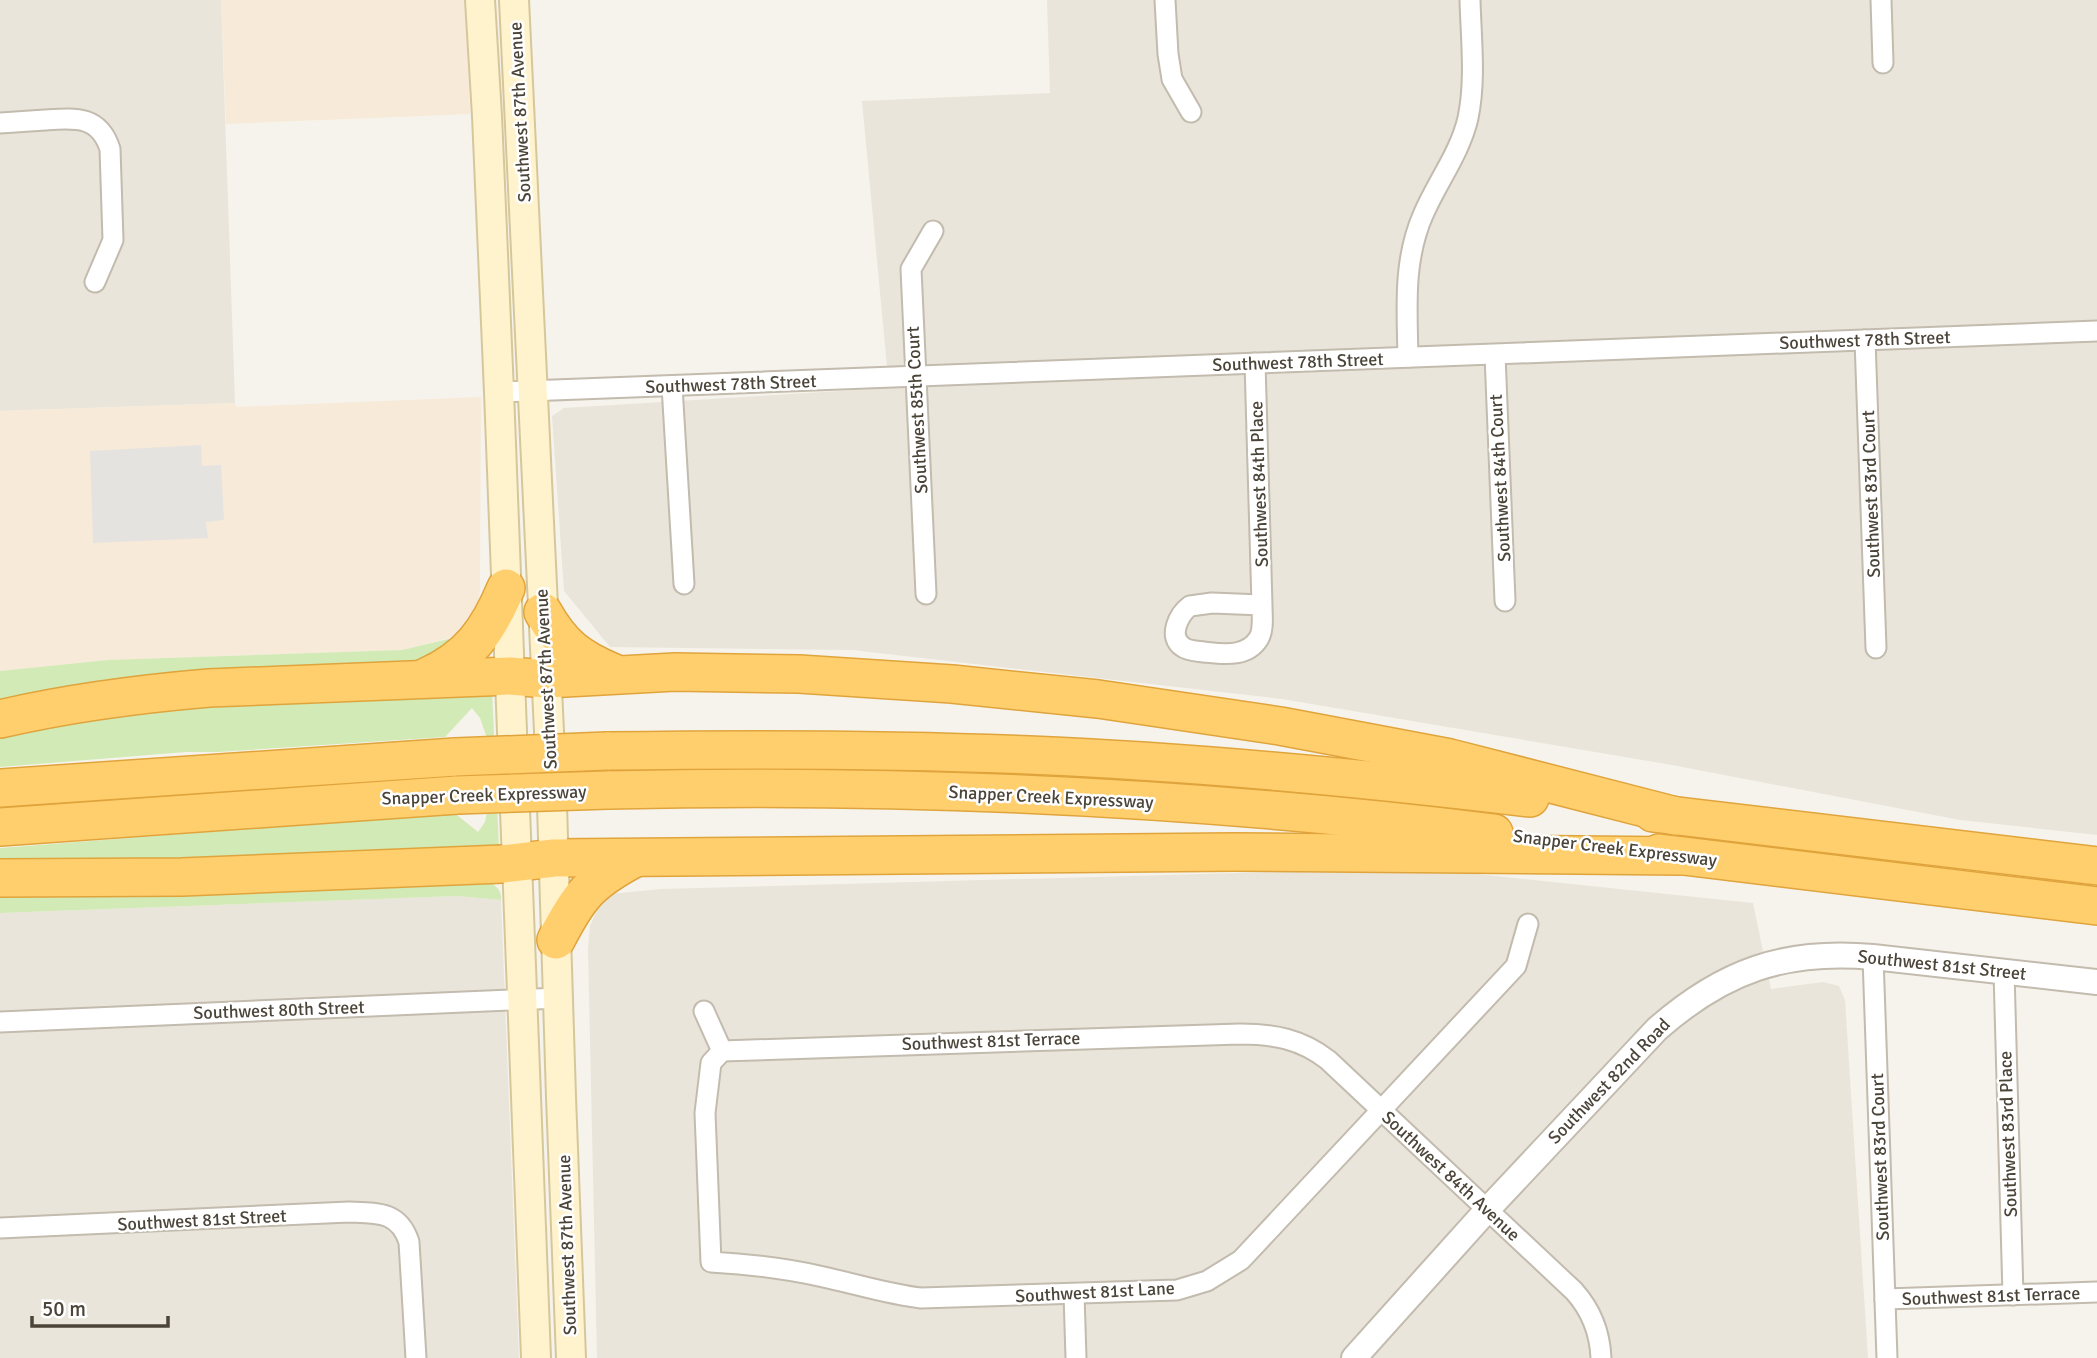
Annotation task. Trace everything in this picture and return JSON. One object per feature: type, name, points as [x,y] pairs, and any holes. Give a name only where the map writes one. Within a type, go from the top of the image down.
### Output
[{"type":"highway","points":[[421,680],[442,670],[471,649],[494,617],[506,588]]},
{"type":"highway","points":[[543,612],[553,630],[571,651],[615,674]]},
{"type":"highway","points":[[0,719],[66,705],[164,692],[242,686],[510,676],[547,678],[737,672],[876,678],[1028,691],[1153,706],[1280,726],[1450,758],[1676,816]]},
{"type":"highway","name":"Snapper Creek Expressway","points":[[0,788],[455,757],[607,751],[823,750],[1030,755],[1245,769],[1377,781],[2097,866]]},
{"type":"highway","name":"Snapper Creek Expressway","points":[[0,827],[457,795],[608,790],[816,789],[977,793],[1101,798],[1285,811],[2097,906]]},
{"type":"highway","points":[[0,878],[182,877],[517,863],[554,858],[1207,852],[1682,856]]},
{"type":"highway","points":[[556,940],[588,888],[611,871],[636,858]]},
{"type":"main road","name":"Southwest 87th Avenue","points":[[480,0],[499,392],[536,1358]]},
{"type":"main road","name":"Southwest 87th Avenue","points":[[514,0],[547,678],[571,1358]]},
{"type":"main road","points":[[487,116],[521,116]]},
{"type":"street","points":[[1165,0],[1172,79],[1191,112]]},
{"type":"street","points":[[1408,357],[1407,287],[1410,253],[1424,212],[1457,148],[1468,114],[1471,89],[1471,0]]},
{"type":"street","points":[[1881,0],[1883,63]]},
{"type":"street","points":[[0,123],[84,120],[101,130],[110,149],[113,240],[95,282]]},
{"type":"street","name":"Southwest 85th Court","points":[[926,594],[911,269],[933,231]]},
{"type":"street","name":"Southwest 78th Street","points":[[499,392],[2097,331]]},
{"type":"street","name":"Southwest 83rd Court","points":[[1866,340],[1876,648]]},
{"type":"street","name":"Southwest 84th Court","points":[[1494,355],[1506,601]]},
{"type":"street","name":"Southwest 84th Place","points":[[1255,363],[1262,605]]},
{"type":"street","points":[[672,386],[684,584]]},
{"type":"street","name":"Southwest 81st Lane","points":[[722,1051],[711,1063],[706,1093],[705,1150],[710,1262],[744,1264],[819,1276],[880,1292],[921,1298],[1177,1290],[1207,1281],[1241,1260],[1516,966],[1528,924]]},
{"type":"street","name":"Southwest 81st Street","points":[[1786,960],[1826,955],[1872,957],[2097,982]]},
{"type":"street","name":"Southwest 83rd Court","points":[[1872,957],[1887,1358]]},
{"type":"street","name":"Southwest 82nd Road","points":[[1354,1358],[1657,1029],[1686,1004],[1718,985],[1753,969],[1786,960]]},
{"type":"street","name":"Southwest 83rd Place","points":[[2004,972],[2013,1295]]},
{"type":"street","name":"Southwest 80th Street","points":[[0,1022],[558,998]]},
{"type":"street","points":[[704,1011],[722,1051]]},
{"type":"street","name":"Southwest 84th Avenue","points":[[1261,1034],[1287,1038],[1311,1048],[1328,1060],[1488,1210],[1581,1299],[1593,1320],[1601,1358]]},
{"type":"street","name":"Southwest 81st Terrace","points":[[722,1051],[1261,1034]]},
{"type":"street","name":"Southwest 81st Street","points":[[0,1228],[349,1212],[385,1215],[393,1218],[406,1233],[410,1250],[416,1358]]},
{"type":"street","name":"Southwest 81st Terrace","points":[[1885,1299],[2097,1293]]},
{"type":"street","points":[[1074,1294],[1076,1358]]},
{"type":"shaded area","points":[[0,0],[221,0],[235,403],[0,411]]},
{"type":"shaded area","points":[[221,0],[465,0],[470,114],[226,124]]},
{"type":"shaded area","points":[[1047,0],[2097,0],[2097,835],[1960,820],[1672,765],[1282,699],[852,650],[610,647],[564,591],[552,416],[564,408],[889,388],[862,101],[1050,93]]},
{"type":"shaded area","points":[[481,397],[480,589],[477,611],[457,636],[402,650],[108,660],[0,671],[0,411],[235,403],[236,407]]},
{"type":"shaded area","points":[[201,445],[202,466],[221,465],[224,520],[206,522],[208,538],[93,543],[90,451]]},
{"type":"shaded area","points":[[1419,868],[1753,903],[1771,989],[1823,982],[1839,986],[1845,1000],[1868,1358],[597,1358],[588,949],[590,926],[598,908],[610,894],[661,889]]},
{"type":"shaded area","points":[[457,896],[501,900],[519,1358],[0,1358],[0,913]]},
{"type":"green space","points":[[457,637],[445,661],[0,709],[0,671],[108,660],[402,650]]},
{"type":"green space","points":[[492,689],[499,849],[0,867],[0,848],[443,814],[457,815],[478,832],[485,822],[489,803],[487,738],[480,718],[472,708],[445,737],[186,752],[0,767],[0,726],[61,715]]},
{"type":"green space","points":[[490,882],[501,894],[501,900],[457,896],[0,913],[0,888]]}]
